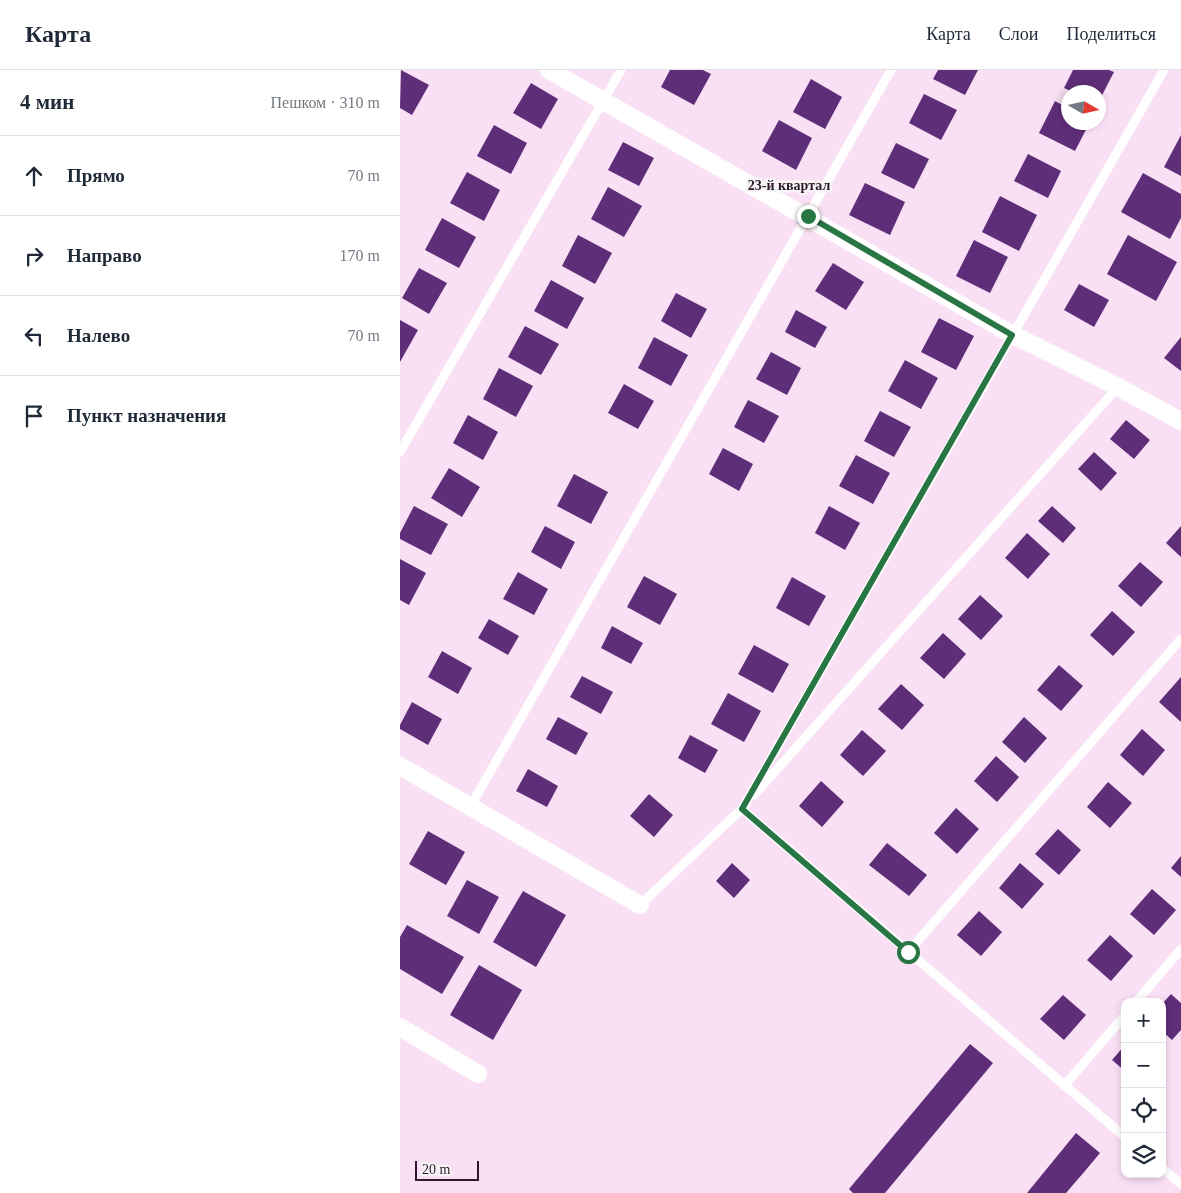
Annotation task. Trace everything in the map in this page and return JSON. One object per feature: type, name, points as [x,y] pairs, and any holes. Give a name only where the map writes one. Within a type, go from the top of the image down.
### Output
[{"type":"street","points":[[549,70],[808,216],[1012,335],[1118,386],[1181,421]]},
{"type":"street","points":[[400,766],[640,905]]},
{"type":"street","points":[[400,1027],[478,1074]]},
{"type":"lane","points":[[400,452],[621,70]]},
{"type":"lane","points":[[470,807],[891,70]]},
{"type":"lane","points":[[742,809],[1164,70]]},
{"type":"lane","points":[[640,905],[742,809],[1118,386]]},
{"type":"lane","points":[[908,952],[1181,639]]},
{"type":"lane","points":[[742,809],[1121,1134]]},
{"type":"lane","points":[[1139,998],[1181,949]]},
{"type":"lane","points":[[1064,1086],[1121,1020]]},
{"type":"lane","points":[[1166,1171],[1181,1184]]},
{"type":"building","points":[[401,70],[429,85],[412,115],[400,108]]},
{"type":"building","points":[[670,70],[703,70],[711,74],[694,105],[661,87]]},
{"type":"building","points":[[938,70],[978,70],[965,95],[933,79]]},
{"type":"building","points":[[1073,70],[1109,70],[1114,72],[1106,88],[1106,85],[1066,85]]},
{"type":"building","points":[[811,79],[842,97],[825,129],[793,112]]},
{"type":"building","points":[[531,83],[558,99],[541,129],[513,113]]},
{"type":"building","points":[[924,94],[957,110],[941,140],[909,123]]},
{"type":"building","points":[[1055,101],[1061,104],[1061,130],[1086,130],[1075,151],[1039,133]]},
{"type":"building","points":[[779,120],[812,138],[796,170],[762,151]]},
{"type":"building","points":[[494,125],[527,143],[511,174],[477,156]]},
{"type":"building","points":[[1181,135],[1181,176],[1164,167]]},
{"type":"building","points":[[623,142],[654,158],[639,186],[608,170]]},
{"type":"building","points":[[896,143],[929,159],[914,189],[881,173]]},
{"type":"building","points":[[1028,154],[1061,171],[1048,198],[1014,181]]},
{"type":"building","points":[[467,172],[500,190],[484,221],[450,203]]},
{"type":"building","points":[[1143,173],[1181,194],[1181,218],[1170,239],[1121,212]]},
{"type":"building","points":[[865,183],[905,202],[890,235],[849,215]]},
{"type":"building","points":[[608,187],[642,206],[624,237],[591,219]]},
{"type":"building","points":[[1000,196],[1037,215],[1019,251],[982,232]]},
{"type":"building","points":[[442,218],[476,237],[459,268],[425,250]]},
{"type":"building","points":[[578,235],[612,253],[595,284],[562,266]]},
{"type":"building","points":[[1128,235],[1177,262],[1156,301],[1107,274]]},
{"type":"building","points":[[974,240],[1008,257],[990,293],[956,276]]},
{"type":"building","points":[[833,263],[864,282],[846,310],[815,291]]},
{"type":"building","points":[[419,268],[447,283],[429,314],[402,298]]},
{"type":"building","points":[[551,280],[584,298],[567,329],[534,311]]},
{"type":"building","points":[[1079,284],[1109,300],[1094,327],[1064,310]]},
{"type":"building","points":[[676,293],[707,309],[691,338],[661,321]]},
{"type":"building","points":[[796,310],[827,327],[815,348],[785,332]]},
{"type":"building","points":[[939,318],[974,336],[956,370],[921,352]]},
{"type":"building","points":[[400,320],[418,330],[400,362]]},
{"type":"building","points":[[525,326],[559,344],[541,375],[508,357]]},
{"type":"building","points":[[654,337],[688,355],[671,386],[638,368]]},
{"type":"building","points":[[1181,337],[1181,371],[1164,358]]},
{"type":"building","points":[[771,352],[801,368],[787,395],[756,379]]},
{"type":"building","points":[[905,360],[938,378],[921,409],[888,391]]},
{"type":"building","points":[[499,368],[533,386],[516,417],[483,399]]},
{"type":"building","points":[[624,384],[654,401],[638,429],[608,413]]},
{"type":"building","points":[[748,400],[779,416],[764,443],[734,427]]},
{"type":"building","points":[[880,411],[911,427],[894,457],[864,441]]},
{"type":"building","points":[[468,415],[498,432],[483,460],[453,443]]},
{"type":"building","points":[[1126,420],[1150,440],[1134,459],[1110,439]]},
{"type":"building","points":[[723,448],[753,464],[739,491],[709,474]]},
{"type":"building","points":[[1094,452],[1117,473],[1101,491],[1078,469]]},
{"type":"building","points":[[856,455],[890,473],[873,504],[839,486]]},
{"type":"building","points":[[449,468],[480,487],[462,517],[431,498]]},
{"type":"building","points":[[574,474],[608,492],[591,524],[557,506]]},
{"type":"building","points":[[414,506],[448,524],[431,555],[400,539],[400,533]]},
{"type":"building","points":[[829,506],[860,523],[845,550],[815,533]]},
{"type":"building","points":[[1052,506],[1076,528],[1063,543],[1038,521]]},
{"type":"building","points":[[545,526],[575,542],[561,569],[531,552]]},
{"type":"building","points":[[1181,526],[1181,557],[1166,543]]},
{"type":"building","points":[[1027,533],[1050,554],[1028,579],[1005,558]]},
{"type":"building","points":[[400,559],[426,573],[409,605],[400,600]]},
{"type":"building","points":[[1140,562],[1163,582],[1141,607],[1118,586]]},
{"type":"building","points":[[518,572],[548,589],[534,615],[503,599]]},
{"type":"building","points":[[644,576],[677,594],[660,625],[627,607]]},
{"type":"building","points":[[792,577],[826,596],[809,626],[776,608]]},
{"type":"building","points":[[980,595],[1003,616],[981,640],[958,619]]},
{"type":"building","points":[[1112,611],[1135,632],[1113,656],[1090,635]]},
{"type":"building","points":[[489,619],[519,636],[508,655],[478,638]]},
{"type":"building","points":[[612,626],[643,643],[631,664],[601,648]]},
{"type":"building","points":[[943,633],[966,654],[944,679],[920,658]]},
{"type":"building","points":[[754,645],[789,664],[773,693],[738,674]]},
{"type":"building","points":[[442,651],[472,668],[458,694],[428,677]]},
{"type":"building","points":[[1059,665],[1083,686],[1061,711],[1037,690]]},
{"type":"building","points":[[582,676],[613,692],[601,714],[570,697]]},
{"type":"building","points":[[1181,677],[1181,722],[1159,702]]},
{"type":"building","points":[[901,684],[924,705],[902,730],[878,709]]},
{"type":"building","points":[[728,693],[761,711],[744,742],[711,724]]},
{"type":"building","points":[[412,702],[442,719],[428,745],[400,729],[400,725]]},
{"type":"building","points":[[558,717],[588,733],[576,755],[546,739]]},
{"type":"building","points":[[1024,717],[1047,738],[1025,763],[1002,742]]},
{"type":"building","points":[[1142,729],[1165,750],[1143,776],[1120,755]]},
{"type":"building","points":[[862,730],[886,751],[863,776],[840,755]]},
{"type":"building","points":[[690,735],[718,750],[705,773],[678,758]]},
{"type":"building","points":[[996,756],[1019,777],[997,802],[974,781]]},
{"type":"building","points":[[528,769],[558,786],[547,807],[516,791]]},
{"type":"building","points":[[821,781],[844,802],[822,827],[799,806]]},
{"type":"building","points":[[1108,782],[1132,803],[1110,828],[1087,807]]},
{"type":"building","points":[[649,794],[673,815],[654,837],[630,816]]},
{"type":"building","points":[[956,808],[979,829],[957,854],[934,833]]},
{"type":"building","points":[[1058,829],[1081,850],[1059,875],[1035,854]]},
{"type":"building","points":[[428,831],[465,852],[446,885],[409,864]]},
{"type":"building","points":[[887,843],[927,875],[909,896],[869,865]]},
{"type":"building","points":[[1181,856],[1181,877],[1171,868]]},
{"type":"building","points":[[732,863],[750,880],[734,898],[716,881]]},
{"type":"building","points":[[1020,863],[1044,884],[1022,909],[999,888]]},
{"type":"building","points":[[467,880],[499,897],[479,934],[447,916]]},
{"type":"building","points":[[1152,889],[1176,910],[1154,935],[1130,914]]},
{"type":"building","points":[[523,891],[566,915],[536,967],[493,942]]},
{"type":"building","points":[[979,911],[1002,932],[981,956],[957,935]]},
{"type":"building","points":[[407,925],[464,957],[442,994],[400,969],[400,937]]},
{"type":"building","points":[[1110,935],[1133,956],[1111,981],[1087,960]]},
{"type":"building","points":[[479,965],[522,990],[493,1040],[450,1015]]},
{"type":"building","points":[[1171,994],[1181,1003],[1181,1030],[1172,1040],[1166,1035],[1166,1000]]},
{"type":"building","points":[[1063,995],[1086,1015],[1064,1040],[1040,1019]]},
{"type":"building","points":[[970,1044],[993,1063],[885,1193],[853,1193],[849,1189]]},
{"type":"building","points":[[1121,1050],[1121,1068],[1112,1060]]},
{"type":"building","points":[[1076,1133],[1100,1153],[1066,1193],[1027,1193]]},
{"type":"district","name":"23-й квартал","points":[[789,185]]},
{"type":"route","points":[[808,216],[1012,335],[742,809],[908,952]]}]
